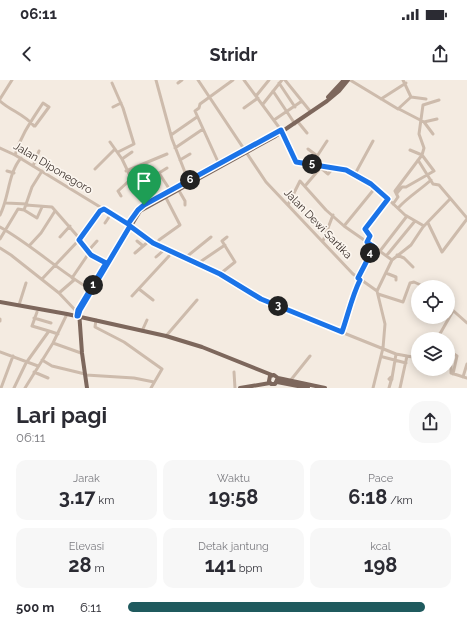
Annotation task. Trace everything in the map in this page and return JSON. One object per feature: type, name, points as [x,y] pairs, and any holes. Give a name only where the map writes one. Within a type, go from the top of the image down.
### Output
[{"type":"main road","points":[[339,89],[345,80]]},
{"type":"main road","points":[[90,290],[138,210],[144,205],[178,189],[281,131],[326,100],[349,80]]},
{"type":"main road","points":[[295,122],[326,100]]},
{"type":"main road","points":[[87,388],[81,353],[77,314],[90,290],[129,225],[142,209],[170,190],[218,166]]},
{"type":"main road","points":[[0,302],[19,304],[66,314],[77,314],[96,320],[166,336],[202,347],[272,375],[277,380],[308,388]]},
{"type":"main road","points":[[77,314],[83,366]]},
{"type":"main road","points":[[270,383],[269,378],[272,375]]},
{"type":"main road","points":[[240,388],[270,383],[274,384],[277,380],[325,388]]},
{"type":"street","points":[[12,80],[0,100],[25,116],[35,126],[49,107],[39,100]]},
{"type":"street","points":[[156,80],[171,136],[188,180]]},
{"type":"street","points":[[178,83],[182,80]]},
{"type":"street","name":"Jalan Dewi Sartika","points":[[198,80],[263,178],[359,279],[378,292],[403,302],[411,283]]},
{"type":"street","points":[[218,166],[204,129],[195,111],[199,108],[199,105],[233,80]]},
{"type":"street","points":[[244,80],[263,104],[281,131],[296,162],[346,170],[355,174],[375,188],[407,216],[424,226]]},
{"type":"street","points":[[244,108],[257,97],[269,80]]},
{"type":"street","points":[[263,104],[282,80]]},
{"type":"street","points":[[285,80],[310,111]]},
{"type":"street","points":[[349,80],[380,99],[421,120],[433,134]]},
{"type":"street","points":[[380,99],[404,82],[412,97]]},
{"type":"street","points":[[112,83],[121,103],[134,144],[118,152]]},
{"type":"street","points":[[279,83],[294,107]]},
{"type":"street","points":[[263,88],[270,94]]},
{"type":"street","points":[[273,91],[286,112],[307,133]]},
{"type":"street","points":[[399,109],[412,97],[426,98]]},
{"type":"street","points":[[393,204],[398,197],[395,191],[422,155],[424,148],[419,135],[423,105],[439,100]]},
{"type":"street","points":[[274,120],[302,101]]},
{"type":"street","points":[[15,155],[19,141],[43,103]]},
{"type":"street","points":[[113,107],[121,103]]},
{"type":"street","points":[[171,136],[197,117]]},
{"type":"street","points":[[424,122],[437,119]]},
{"type":"street","points":[[175,148],[204,129]]},
{"type":"street","points":[[312,164],[316,155],[327,141]]},
{"type":"street","points":[[355,174],[373,141]]},
{"type":"street","points":[[110,142],[122,159],[126,171],[144,205]]},
{"type":"street","name":"Jalan Diponegoro","points":[[0,148],[21,158],[104,209],[129,225],[149,241],[220,274],[264,301],[396,354],[411,357]]},
{"type":"street","points":[[95,169],[115,148]]},
{"type":"street","points":[[308,149],[316,155]]},
{"type":"street","points":[[397,193],[402,187],[406,187],[434,170],[422,155],[410,150]]},
{"type":"street","points":[[33,166],[39,151]]},
{"type":"street","points":[[122,159],[132,152]]},
{"type":"street","points":[[126,171],[167,154]]},
{"type":"street","points":[[180,160],[190,154]]},
{"type":"street","points":[[0,215],[6,203],[17,163],[21,158]]},
{"type":"street","points":[[418,160],[434,185],[439,184],[467,219],[442,252],[428,223]]},
{"type":"street","points":[[322,167],[328,174],[333,168]]},
{"type":"street","points":[[305,186],[322,167]]},
{"type":"street","points":[[167,168],[159,173],[170,190]]},
{"type":"street","points":[[7,171],[14,173]]},
{"type":"street","points":[[24,210],[32,187],[42,172]]},
{"type":"street","points":[[122,196],[118,192],[131,179]]},
{"type":"street","points":[[398,208],[406,198],[416,193],[431,180]]},
{"type":"street","points":[[288,205],[300,181],[326,210],[344,226],[392,260]]},
{"type":"street","points":[[344,226],[375,188]]},
{"type":"street","points":[[178,189],[185,201],[185,205]]},
{"type":"street","points":[[156,245],[159,240],[180,226],[164,195]]},
{"type":"street","points":[[367,242],[370,236],[365,229],[388,199]]},
{"type":"street","points":[[374,388],[383,348],[385,324],[378,292],[392,260],[410,245],[424,226],[450,199]]},
{"type":"street","points":[[6,203],[52,207],[70,226],[88,252],[106,263]]},
{"type":"street","points":[[0,239],[18,209],[24,210],[37,218],[42,207]]},
{"type":"street","points":[[42,279],[80,239],[100,211],[104,209]]},
{"type":"street","points":[[29,246],[41,233],[56,211]]},
{"type":"street","points":[[105,223],[112,214]]},
{"type":"street","points":[[323,242],[333,215]]},
{"type":"street","points":[[380,251],[407,216]]},
{"type":"street","points":[[387,255],[415,221]]},
{"type":"street","points":[[60,237],[70,226]]},
{"type":"street","points":[[0,227],[90,290]]},
{"type":"street","points":[[185,258],[211,237]]},
{"type":"street","points":[[220,274],[235,262],[222,240],[227,237]]},
{"type":"street","points":[[59,293],[73,279],[88,252],[97,241]]},
{"type":"street","points":[[137,241],[142,245]]},
{"type":"street","points":[[135,253],[142,245],[149,241]]},
{"type":"street","points":[[197,264],[225,245]]},
{"type":"street","points":[[342,332],[352,304],[354,290],[374,247]]},
{"type":"street","points":[[0,248],[12,255],[59,293],[77,314]]},
{"type":"street","points":[[156,257],[162,250],[165,249]]},
{"type":"street","points":[[397,255],[404,258],[413,266]]},
{"type":"street","points":[[132,296],[170,256]]},
{"type":"street","points":[[386,273],[396,276],[396,280]]},
{"type":"street","points":[[19,304],[26,283]]},
{"type":"street","points":[[139,289],[153,300]]},
{"type":"street","points":[[166,336],[197,300]]},
{"type":"street","points":[[36,312],[32,326],[58,334]]},
{"type":"street","points":[[455,313],[467,324]]},
{"type":"street","points":[[24,388],[53,344],[66,314]]},
{"type":"street","points":[[34,318],[51,323]]},
{"type":"street","points":[[96,320],[95,327],[124,342],[162,369],[151,388]]},
{"type":"street","points":[[142,331],[147,320]]},
{"type":"street","points":[[14,388],[28,361],[49,331]]},
{"type":"street","points":[[53,344],[81,353]]},
{"type":"street","points":[[0,352],[28,361],[38,366]]},
{"type":"street","points":[[389,388],[396,354]]},
{"type":"street","points":[[455,355],[457,356],[455,365]]},
{"type":"street","points":[[1,388],[13,356]]},
{"type":"street","points":[[290,381],[310,356]]},
{"type":"street","points":[[400,388],[407,356]]},
{"type":"street","points":[[383,357],[406,363]]},
{"type":"street","points":[[42,360],[52,366],[85,374],[134,378],[154,382]]},
{"type":"street","points":[[455,375],[465,378],[467,364]]},
{"type":"street","points":[[34,372],[48,378]]},
{"type":"street","points":[[234,372],[235,388]]},
{"type":"route","points":[[281,130],[296,162],[311,163],[346,170],[371,184],[388,199],[365,229],[370,236],[367,242],[374,247],[358,278],[360,280],[354,290],[352,304],[342,332],[261,299],[220,274],[153,243],[130,226],[77,316],[78,310],[106,263],[91,255],[79,240],[100,211],[104,209],[128,224],[138,210],[144,205],[281,130]]}]
